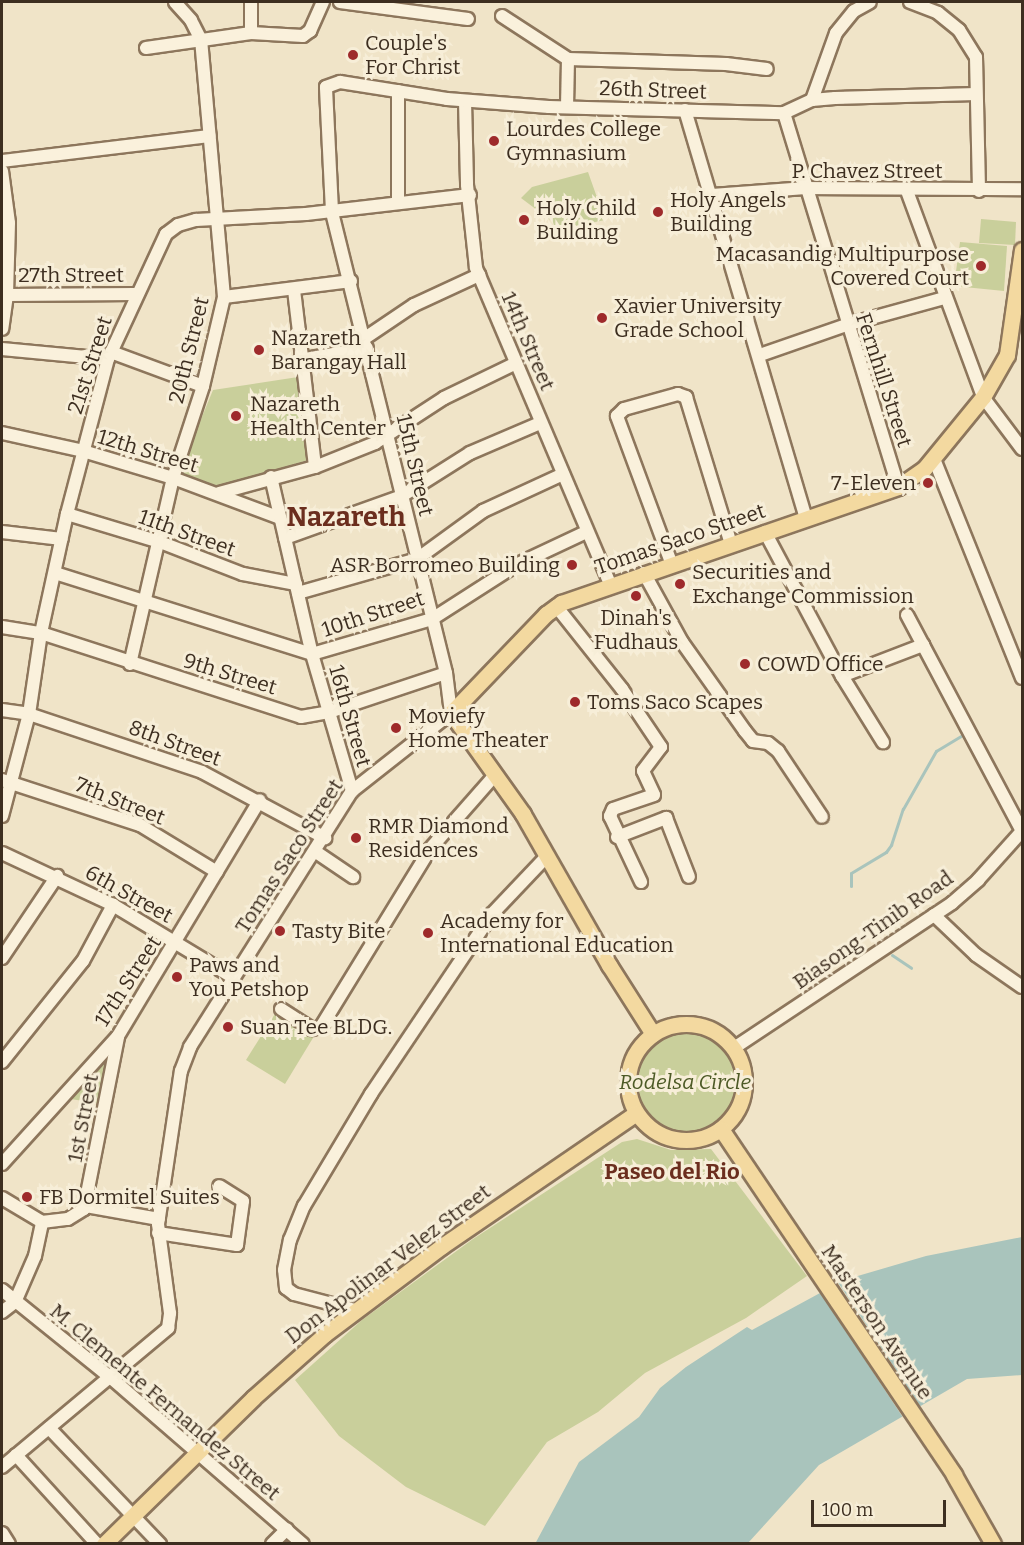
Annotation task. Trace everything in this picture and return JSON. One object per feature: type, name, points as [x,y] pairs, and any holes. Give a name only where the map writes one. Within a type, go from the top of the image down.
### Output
[{"type":"main road","name":"Tomas Saco Street","points":[[451,713],[556,606],[610,584],[898,487],[934,459],[983,397],[1002,368],[1012,340],[1023,250]]},
{"type":"main road","points":[[451,713],[523,814],[546,857],[652,1034]]},
{"type":"main road","points":[[675,1024],[693,1024],[719,1034],[734,1048],[743,1073],[743,1091],[738,1108],[721,1129],[697,1139],[672,1139],[650,1127],[636,1113],[628,1091],[628,1074],[633,1057],[652,1034],[675,1024]]},
{"type":"main road","name":"Don Apolinar Velez Street","points":[[104,1544],[195,1453],[290,1364],[355,1310],[636,1113]]},
{"type":"main road","name":"Masterson Avenue","points":[[721,1129],[954,1475],[993,1544]]},
{"type":"street","points":[[175,2],[201,40]]},
{"type":"street","points":[[251,2],[251,33]]},
{"type":"street","points":[[146,48],[251,33],[303,36],[310,32],[323,2]]},
{"type":"street","points":[[340,2],[468,19]]},
{"type":"street","points":[[812,100],[836,33],[854,11],[870,2]]},
{"type":"street","points":[[910,2],[938,13],[967,38],[976,57],[978,190]]},
{"type":"street","points":[[502,16],[568,59],[726,64],[767,69]]},
{"type":"street","name":"20th Street","points":[[130,664],[147,601],[173,478],[203,386],[224,297],[201,40]]},
{"type":"street","points":[[567,107],[568,59]]},
{"type":"street","name":"26th Street","points":[[328,84],[340,82],[465,101],[567,107],[784,113],[812,100],[976,94]]},
{"type":"street","name":"15th Street","points":[[328,84],[324,93],[332,211],[446,673],[451,713]]},
{"type":"street","points":[[398,91],[398,201]]},
{"type":"street","name":"14th Street","points":[[465,101],[474,258],[479,275],[610,584]]},
{"type":"street","points":[[685,110],[806,518]]},
{"type":"street","name":"Fernhill Street","points":[[784,113],[846,325],[898,487]]},
{"type":"street","points":[[2,161],[210,136]]},
{"type":"street","points":[[2,171],[9,223],[7,295],[2,329]]},
{"type":"street","name":"P. Chavez Street","points":[[712,195],[806,188],[907,191],[1023,189]]},
{"type":"street","points":[[907,191],[944,298],[983,397],[1023,448]]},
{"type":"street","name":"21st Street","points":[[2,816],[7,781],[29,714],[41,633],[67,514],[110,355],[135,294],[171,230],[184,222],[218,218],[332,211],[398,201],[470,195]]},
{"type":"street","points":[[300,360],[366,343],[414,305],[479,275]]},
{"type":"street","points":[[224,297],[294,290],[351,281]]},
{"type":"street","points":[[294,290],[300,360],[315,467]]},
{"type":"street","name":"27th Street","points":[[7,295],[135,294]]},
{"type":"street","points":[[759,355],[846,325],[944,298]]},
{"type":"street","points":[[2,349],[110,355],[203,386]]},
{"type":"street","points":[[219,493],[271,477],[315,467],[389,436],[444,398],[516,363]]},
{"type":"street","points":[[672,565],[617,416],[634,405],[678,393],[686,397],[731,544]]},
{"type":"street","points":[[285,538],[402,496],[470,453],[540,423]]},
{"type":"street","name":"12th Street","points":[[2,433],[83,451],[173,478],[219,493],[280,518]]},
{"type":"street","points":[[934,459],[1023,678]]},
{"type":"street","name":"11th Street","points":[[67,514],[160,542],[243,574],[297,589],[417,559],[483,512],[563,474]]},
{"type":"street","name":"16th Street","points":[[271,477],[312,654],[352,791]]},
{"type":"street","points":[[2,532],[62,539]]},
{"type":"street","name":"10th Street","points":[[55,573],[312,654],[432,619],[516,565],[586,532]]},
{"type":"street","points":[[765,532],[842,676],[883,742]]},
{"type":"street","points":[[644,573],[682,642],[750,737],[771,744],[787,762],[822,817]]},
{"type":"street","points":[[556,606],[659,741],[660,752],[643,771],[654,795],[613,809],[610,816],[617,837],[641,882]]},
{"type":"street","points":[[907,615],[1022,831]]},
{"type":"street","name":"9th Street","points":[[2,627],[41,633],[130,664],[301,717],[329,712],[446,673]]},
{"type":"street","points":[[842,676],[923,645]]},
{"type":"street","name":"8th Street","points":[[2,710],[29,714],[202,772],[260,800],[325,838]]},
{"type":"street","name":"Tomas Saco Street","points":[[110,1377],[170,1324],[158,1233],[159,1219],[181,1071],[190,1047],[325,838],[352,791],[451,713]]},
{"type":"street","points":[[281,1009],[312,1029],[321,1027],[430,849],[495,775]]},
{"type":"street","name":"7th Street","points":[[7,781],[140,825],[217,872]]},
{"type":"street","name":"17th Street","points":[[2,1164],[118,1036],[260,800]]},
{"type":"street","points":[[617,837],[666,818],[688,877]]},
{"type":"street","name":"Biasong-Tinib Road","points":[[734,1048],[934,915],[978,880],[1022,831]]},
{"type":"street","points":[[316,852],[353,877]]},
{"type":"street","name":"6th Street","points":[[2,853],[57,876],[113,905],[234,978]]},
{"type":"street","points":[[355,1310],[294,1294],[286,1288],[284,1270],[297,1223],[371,1094],[486,924],[546,857]]},
{"type":"street","points":[[2,958],[57,876]]},
{"type":"street","points":[[2,1062],[83,961],[113,905]]},
{"type":"street","points":[[934,915],[976,955],[1023,987]]},
{"type":"street","name":"1st Street","points":[[86,1206],[118,1036]]},
{"type":"street","points":[[158,1233],[237,1245],[243,1201],[219,1186]]},
{"type":"street","points":[[2,1198],[42,1222],[73,1218],[86,1206],[159,1219]]},
{"type":"street","points":[[2,1312],[15,1302],[35,1256],[42,1222]]},
{"type":"street","name":"M. Clemente Fernandez Street","points":[[2,1290],[110,1377],[195,1453],[303,1544]]},
{"type":"street","points":[[2,1467],[110,1377]]},
{"type":"street","points":[[49,1428],[160,1544]]},
{"type":"street","points":[[16,1455],[97,1544]]},
{"type":"street","points":[[272,1544],[286,1529]]},
{"type":"street","points":[[2,1533],[9,1544]]},
{"type":"green space","points":[[588,172],[605,220],[556,230],[553,222],[521,198],[532,187]]},
{"type":"green space","points":[[981,219],[1016,222],[1015,245],[979,243]]},
{"type":"green space","name":"Macasandig Multipurpose Covered Court","points":[[960,242],[1007,246],[1004,291],[954,286]]},
{"type":"green space","points":[[298,377],[308,460],[215,488],[178,475],[213,390]]},
{"type":"green space","points":[[278,1009],[316,1033],[285,1084],[246,1060]]},
{"type":"green space","name":"Rodelsa Circle","points":[[685,1031],[704,1035],[721,1046],[732,1063],[736,1082],[732,1101],[721,1118],[704,1129],[685,1133],[666,1129],[649,1118],[638,1101],[634,1082],[638,1063],[649,1046],[666,1035]]},
{"type":"green space","points":[[112,1048],[103,1104],[64,1098]]},
{"type":"green space","points":[[637,1139],[671,1150],[711,1149],[807,1276],[746,1318],[645,1373],[598,1412],[547,1442],[485,1526],[406,1487],[339,1436],[295,1380],[362,1320],[473,1239],[622,1142]]},
{"type":"water","points":[[1022,1237],[1022,1375],[967,1379],[819,1465],[748,1543],[535,1544],[579,1462],[639,1417],[660,1388],[686,1367],[747,1327],[752,1330],[844,1280],[926,1256]]},
{"type":"pier","points":[[837,1281],[922,1409],[904,1419],[819,1290]]},
{"type":"waterway","points":[[851,886],[851,873],[886,852],[891,845],[903,809],[936,751],[961,736]]},
{"type":"waterway","points":[[892,955],[911,968]]},
{"type":"place","name":"Couple's For Christ","points":[[353,55]]},
{"type":"place","name":"Lourdes College Gymnasium","points":[[494,141]]},
{"type":"place","name":"Holy Angels Building","points":[[658,212]]},
{"type":"place","name":"Holy Child Building","points":[[524,220]]},
{"type":"place","name":"Macasandig Multipurpose Covered Court","points":[[981,266]]},
{"type":"place","name":"Xavier University Grade School","points":[[602,318]]},
{"type":"place","name":"Nazareth Barangay Hall","points":[[259,350]]},
{"type":"place","name":"Nazareth Health Center","points":[[236,416]]},
{"type":"place","name":"7-Eleven","points":[[928,483]]},
{"type":"place","name":"ASR Borromeo Building","points":[[572,565]]},
{"type":"place","name":"Securities and Exchange Commission","points":[[680,584]]},
{"type":"place","name":"Dinah's Fudhaus","points":[[636,596]]},
{"type":"place","name":"COWD Office","points":[[745,664]]},
{"type":"place","name":"Toms Saco Scapes","points":[[575,702]]},
{"type":"place","name":"Moviefy Home Theater","points":[[396,728]]},
{"type":"place","name":"RMR Diamond Residences","points":[[356,838]]},
{"type":"place","name":"Tasty Bite","points":[[280,931]]},
{"type":"place","name":"Academy for International Education","points":[[428,933]]},
{"type":"place","name":"Paws and You Petshop","points":[[177,977]]},
{"type":"place","name":"Suan Tee BLDG.","points":[[228,1027]]},
{"type":"place","name":"FB Dormitel Suites","points":[[27,1197]]},
{"type":"district","name":"Nazareth","points":[[346,518]]},
{"type":"district","name":"Paseo del Rio","points":[[672,1172]]}]
